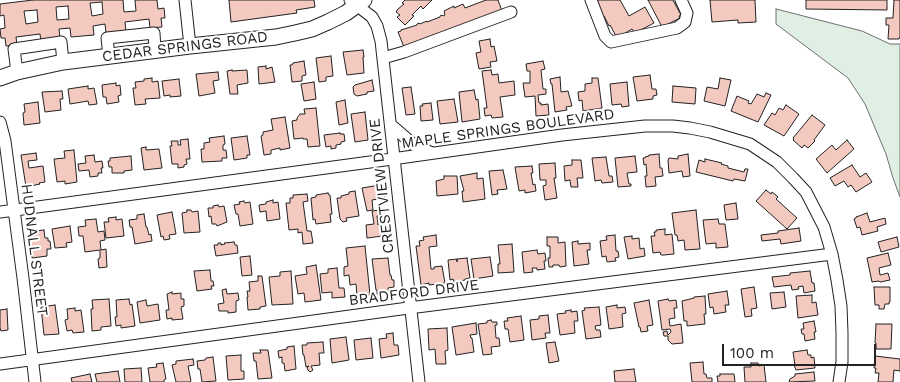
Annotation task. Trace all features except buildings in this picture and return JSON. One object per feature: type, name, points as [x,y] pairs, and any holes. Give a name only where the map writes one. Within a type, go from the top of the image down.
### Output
[{"type":"main road","name":"CEDAR SPRINGS ROAD","points":[[0,78],[17,72],[63,62],[296,33],[328,22],[346,13],[357,2]]},
{"type":"street","points":[[185,0],[190,46]]},
{"type":"street","points":[[591,0],[605,36],[611,42],[677,28],[684,22],[687,13],[680,0]]},
{"type":"street","name":"CRESTVIEW DRIVE","points":[[357,2],[372,17],[377,26],[381,41],[419,382]]},
{"type":"street","points":[[383,58],[511,12]]},
{"type":"street","points":[[17,72],[14,48],[61,42],[63,62]]},
{"type":"street","name":"HUDNALL STREET","points":[[0,122],[5,142],[35,382]]},
{"type":"street","points":[[391,125],[414,145],[432,154]]},
{"type":"street","name":"MAPLE SPRINGS BOULEVARD","points":[[0,212],[562,135],[645,126],[673,126],[710,132],[750,144],[777,162],[806,192],[824,227],[832,254],[841,306],[842,362],[839,382]]},
{"type":"street","name":"BRADFORD DRIVE","points":[[0,364],[410,308],[832,254]]},
{"type":"green space","points":[[776,9],[862,31],[890,44],[900,44],[900,197],[886,154],[865,104],[848,78],[776,24]]}]
